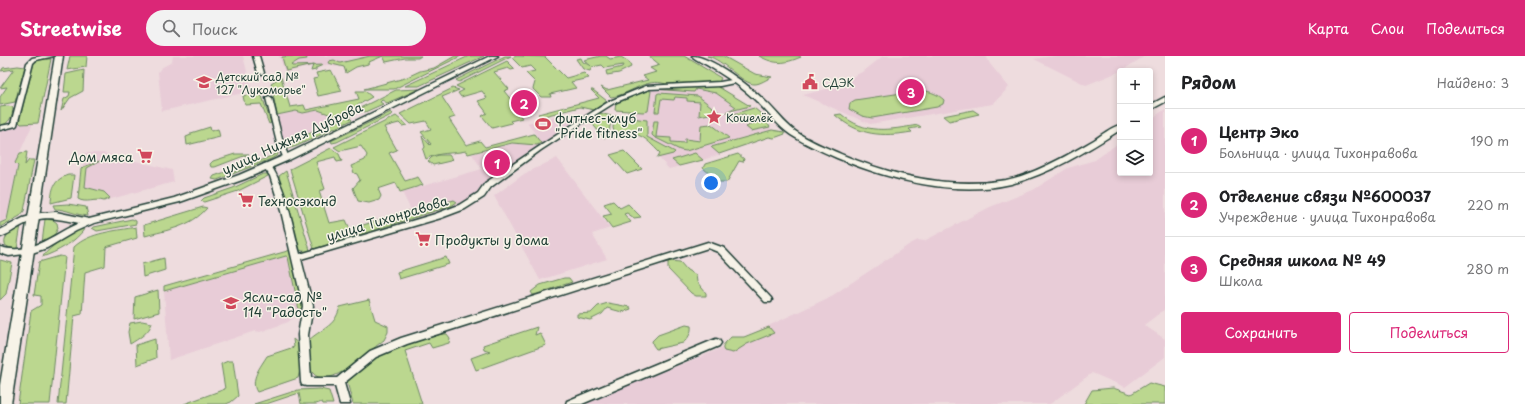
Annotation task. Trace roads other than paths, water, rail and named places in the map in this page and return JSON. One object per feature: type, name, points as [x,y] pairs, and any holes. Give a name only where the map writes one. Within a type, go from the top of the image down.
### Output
[{"type":"main road","points":[[4,404],[59,56]]},
{"type":"street","points":[[0,128],[14,125],[30,63],[34,59],[52,56]]},
{"type":"street","points":[[256,56],[261,73]]},
{"type":"street","name":"улица Нижняя Дуброва","points":[[0,238],[4,232],[34,212],[44,215],[60,216],[77,221],[90,221],[177,200],[286,158],[495,56]]},
{"type":"street","points":[[695,56],[737,81],[758,97],[784,125],[803,139],[834,154],[881,172],[911,180],[942,185],[979,184],[1017,180],[1069,156],[1117,129]]},
{"type":"street","name":"улица Тихонравова","points":[[296,258],[438,216],[462,207],[481,195],[488,185],[523,160],[591,115],[612,102],[648,87],[720,84],[737,81]]},
{"type":"street","points":[[269,98],[280,143],[286,158]]},
{"type":"street","points":[[1153,106],[1165,98]]},
{"type":"street","points":[[268,166],[274,176],[308,306],[303,335],[306,382],[339,382],[373,354],[404,341],[708,245],[721,250],[768,300]]},
{"type":"street","points":[[55,239],[65,230],[67,223],[60,216]]},
{"type":"street","name":"улица Нижняя Дуброва","points":[[28,257],[55,239],[90,221]]},
{"type":"street","points":[[2,251],[19,257],[28,257]]},
{"type":"street","points":[[571,404],[716,343]]},
{"type":"street","points":[[339,382],[345,404]]},
{"type":"place","name":"Детский сад № 127 \"Лукоморье\"","points":[[204,82]]},
{"type":"place","name":"СДЭК","points":[[810,82]]},
{"type":"place","name":"Средняя школа № 49","points":[[911,92]]},
{"type":"place","name":"Отделение связи №600037","points":[[524,103]]},
{"type":"place","name":"Кошелёк","points":[[714,117]]},
{"type":"place","name":"фитнес-клуб \"Pride fitness\"","points":[[543,124]]},
{"type":"place","name":"Дом мяса","points":[[145,156]]},
{"type":"place","name":"Центр Эко","points":[[497,163]]},
{"type":"place","name":"Техносэконд","points":[[246,200]]},
{"type":"place","name":"Продукты у дома","points":[[423,239]]},
{"type":"place","name":"Ясли-сад № 114 \"Радость\"","points":[[231,303]]}]
